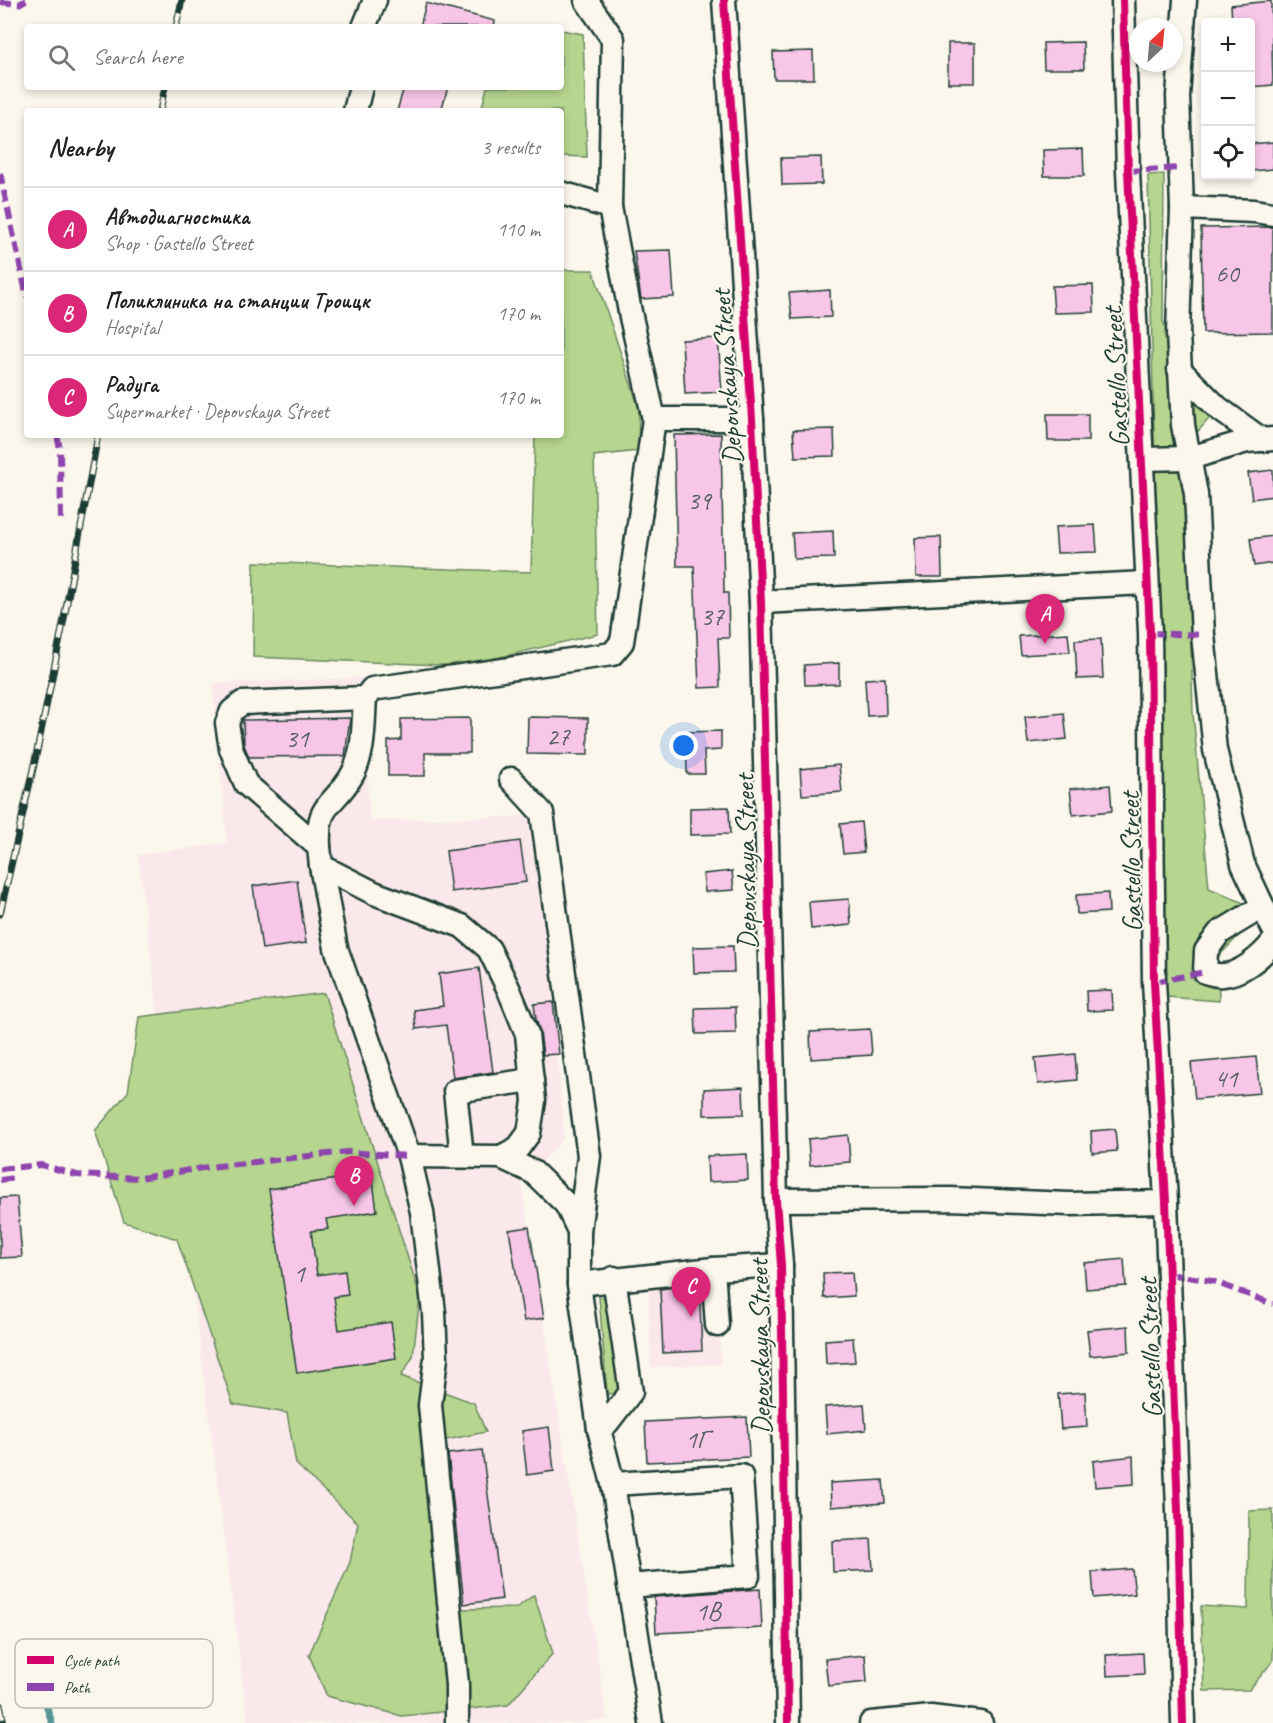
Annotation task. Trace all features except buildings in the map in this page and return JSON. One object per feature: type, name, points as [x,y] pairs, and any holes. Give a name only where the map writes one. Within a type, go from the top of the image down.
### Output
[{"type":"street","points":[[365,24],[375,0]]},
{"type":"street","points":[[457,1723],[457,1686],[430,1405],[436,1358],[434,1313],[422,1212],[409,1156],[336,948],[320,856],[318,825],[325,808],[351,777],[360,756],[365,698],[372,689],[612,654],[622,642],[654,419],[610,207],[613,39],[586,0]]},
{"type":"street","name":"Depovskaya Street","points":[[724,0],[752,419],[761,602],[776,1200],[781,1264],[788,1723]]},
{"type":"street","name":"Gastello Street","points":[[1123,0],[1146,583],[1150,633],[1155,982],[1178,1510],[1183,1723]]},
{"type":"street","points":[[1185,0],[1178,96],[1182,208],[1179,369],[1183,425],[1196,494],[1203,635],[1215,750],[1243,864],[1269,917],[1219,933],[1206,951],[1205,972],[1220,976],[1240,970],[1262,956],[1273,942]]},
{"type":"street","points":[[356,108],[360,90]]},
{"type":"street","points":[[564,194],[610,207]]},
{"type":"street","points":[[1182,208],[1273,214]]},
{"type":"street","points":[[1179,369],[1218,408],[1268,439]]},
{"type":"street","points":[[654,419],[752,419]]},
{"type":"street","points":[[1142,459],[1190,458],[1247,441],[1268,439]]},
{"type":"street","points":[[761,602],[1146,583]]},
{"type":"street","points":[[365,698],[242,703],[232,711],[227,723],[231,749],[246,784],[320,856],[374,893],[462,926],[489,948],[526,1034],[534,1101],[529,1133],[518,1148],[501,1157]]},
{"type":"street","points":[[511,779],[542,813],[589,1156],[579,1231],[579,1284],[599,1429],[613,1484],[651,1723]]},
{"type":"street","points":[[462,1156],[455,1090],[532,1080]]},
{"type":"street","points":[[409,1156],[501,1157],[533,1172],[566,1204],[579,1231]]},
{"type":"street","points":[[776,1200],[950,1198],[1069,1204],[1166,1202]]},
{"type":"street","name":"Depovskaya Street","points":[[579,1284],[615,1278],[781,1264]]},
{"type":"street","points":[[713,1269],[717,1325]]},
{"type":"street","points":[[599,1429],[607,1424],[631,1392],[615,1278]]},
{"type":"street","points":[[613,1484],[741,1476],[748,1576],[630,1587]]},
{"type":"street","points":[[871,1723],[931,1717],[981,1723]]},
{"type":"shaded area","points":[[364,678],[369,821],[538,816],[564,1138],[522,1185],[607,1719],[577,1723],[248,1723],[138,855],[227,843],[213,683]]},
{"type":"shaded area","points":[[717,1275],[721,1364],[651,1367],[648,1278]]},
{"type":"green space","points":[[564,31],[583,34],[587,157],[564,156],[564,108],[482,108],[486,90],[564,90]]},
{"type":"green space","points":[[1164,174],[1163,321],[1178,371],[1214,413],[1185,446],[1193,713],[1209,888],[1246,904],[1249,925],[1218,957],[1219,1001],[1167,997],[1148,175]]},
{"type":"green space","points":[[564,270],[593,270],[639,408],[638,451],[594,456],[598,634],[463,666],[253,657],[254,562],[531,572],[535,438],[564,438]]},
{"type":"green space","points":[[324,993],[420,1296],[413,1357],[401,1376],[474,1403],[486,1432],[446,1440],[441,1452],[460,1609],[516,1608],[534,1595],[553,1653],[508,1705],[402,1716],[327,1696],[309,1655],[350,1562],[358,1523],[296,1464],[287,1413],[233,1404],[177,1239],[124,1222],[95,1131],[128,1092],[139,1017]]},
{"type":"green space","points":[[599,1297],[616,1297],[625,1393],[607,1394]]},
{"type":"green space","points":[[1273,1510],[1273,1661],[1249,1690],[1204,1691],[1201,1606],[1248,1609],[1249,1511]]},
{"type":"waterway","points":[[47,1708],[52,1723]]},
{"type":"railway","points":[[177,24],[182,0]]},
{"type":"railway","points":[[161,108],[164,90]]},
{"type":"railway","points":[[0,914],[36,756],[97,438]]},
{"type":"railway","points":[[0,1705],[4,1723]]},
{"type":"marked path","points":[[0,2],[19,4],[26,0]]},
{"type":"marked path","points":[[1128,171],[1180,168]]},
{"type":"marked path","points":[[0,173],[24,283]]},
{"type":"marked path","points":[[58,438],[60,449],[61,522]]},
{"type":"marked path","points":[[1150,633],[1203,635]]},
{"type":"marked path","points":[[1154,982],[1205,972]]},
{"type":"marked path","points":[[0,1169],[41,1165],[77,1175],[140,1178],[209,1167],[347,1152],[409,1156]]},
{"type":"marked path","points":[[0,1180],[15,1178]]},
{"type":"marked path","points":[[1169,1274],[1212,1281],[1273,1304]]},
{"type":"cycle path","points":[[724,0],[752,419],[761,602],[776,1200],[781,1265],[788,1723]]},
{"type":"cycle path","points":[[1123,0],[1128,171],[1150,633],[1154,982],[1166,1202],[1178,1510],[1183,1723]]},
{"type":"place","name":"Автодиагностика","points":[[1045,644]]},
{"type":"place","name":"Поликлиника на станции Троицк","points":[[354,1206]]},
{"type":"place","name":"Радуга","points":[[691,1317]]}]
